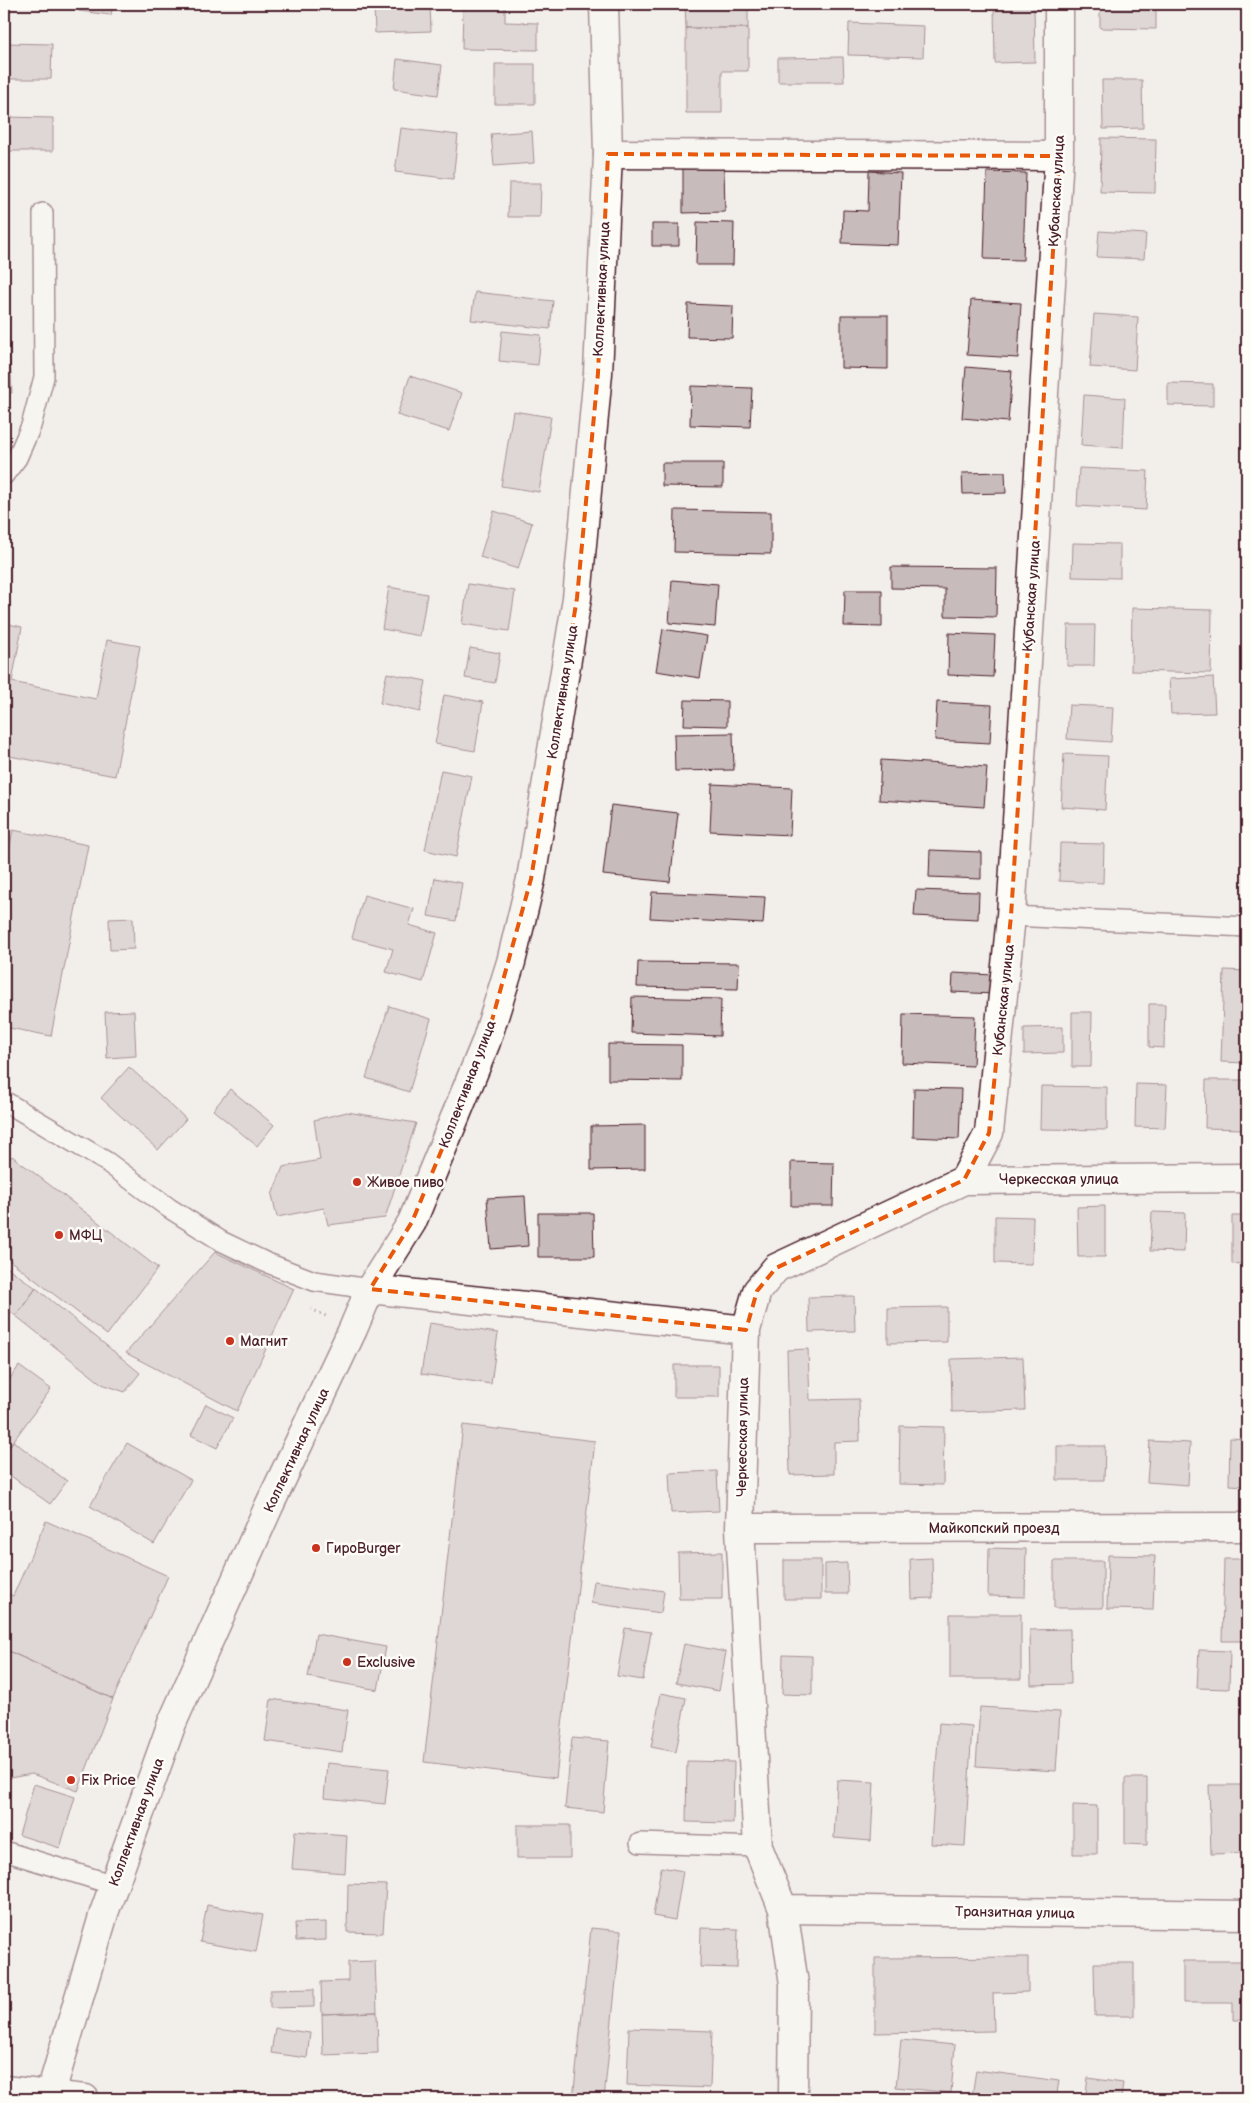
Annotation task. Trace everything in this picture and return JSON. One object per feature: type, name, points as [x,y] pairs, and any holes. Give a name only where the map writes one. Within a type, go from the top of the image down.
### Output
[{"type":"street","name":"Коллективная улица","points":[[50,2097],[114,1885],[172,1723],[269,1506],[370,1289],[412,1222],[486,1042],[511,962],[531,879],[576,598],[598,373],[608,154],[604,4]]},
{"type":"street","name":"Кубанская улица","points":[[964,1180],[989,1133],[1011,916],[1059,156],[1060,4]]},
{"type":"street","points":[[608,154],[1059,156]]},
{"type":"street","name":"Черкесская улица","points":[[793,2099],[794,1984],[783,1908],[758,1847],[740,1528],[746,1330],[757,1291],[776,1268],[964,1180],[1247,1178]]},
{"type":"street","points":[[370,1289],[746,1330]]},
{"type":"street","name":"Майкопский проезд","points":[[740,1528],[1247,1527]]},
{"type":"street","name":"Транзитная улица","points":[[783,1908],[1247,1915]]},
{"type":"street","points":[[4,2090],[50,2097],[85,2099]]},
{"type":"lane","points":[[4,475],[17,458],[30,426],[44,377],[43,213]]},
{"type":"lane","points":[[1011,916],[1247,927]]},
{"type":"lane","points":[[4,1101],[107,1162],[169,1208],[221,1241],[265,1262],[314,1281],[370,1289]]},
{"type":"lane","points":[[640,1843],[758,1847]]},
{"type":"lane","points":[[4,1851],[114,1885]]},
{"type":"highlighted area","points":[[608,154],[1059,156],[1011,916],[989,1133],[964,1180],[776,1268],[757,1291],[746,1330],[370,1289],[412,1222],[486,1042],[531,879],[577,598],[598,373]]},
{"type":"building","points":[[80,4],[113,4],[111,15],[79,11]]},
{"type":"building","points":[[374,4],[430,4],[431,31],[375,33]]},
{"type":"building","points":[[463,4],[505,4],[505,22],[538,23],[538,50],[462,49]]},
{"type":"building","points":[[685,4],[748,4],[748,28],[686,28]]},
{"type":"building","points":[[994,4],[1034,4],[1035,62],[995,63]]},
{"type":"building","points":[[1100,4],[1156,4],[1156,29],[1100,28]]},
{"type":"building","points":[[849,23],[924,26],[923,57],[848,55]]},
{"type":"building","points":[[686,28],[748,28],[748,71],[722,71],[722,113],[686,113]]},
{"type":"building","points":[[4,43],[52,44],[51,79],[4,79]]},
{"type":"building","points":[[843,57],[844,82],[778,82],[778,58]]},
{"type":"building","points":[[397,59],[442,65],[438,95],[394,89]]},
{"type":"building","points":[[495,64],[535,64],[535,104],[495,104]]},
{"type":"building","points":[[1102,80],[1142,80],[1143,128],[1103,129]]},
{"type":"building","points":[[4,117],[53,118],[53,151],[4,151]]},
{"type":"building","points":[[401,128],[458,135],[453,179],[395,172]]},
{"type":"building","points":[[532,131],[534,163],[494,166],[491,134]]},
{"type":"building","points":[[1101,138],[1156,139],[1155,193],[1100,192]]},
{"type":"building","points":[[683,166],[724,166],[725,212],[683,213]]},
{"type":"building","points":[[869,171],[901,173],[898,245],[842,243],[843,210],[868,211]]},
{"type":"building","points":[[987,172],[1026,173],[1023,260],[984,259]]},
{"type":"building","points":[[509,183],[541,183],[540,217],[508,217]]},
{"type":"building","points":[[697,222],[734,223],[733,265],[696,265]]},
{"type":"building","points":[[652,224],[679,224],[679,246],[652,246]]},
{"type":"building","points":[[1099,231],[1146,234],[1144,259],[1097,257]]},
{"type":"building","points":[[4,254],[12,393],[4,393]]},
{"type":"building","points":[[475,292],[553,301],[550,329],[471,320]]},
{"type":"building","points":[[971,300],[1021,303],[1018,358],[967,355]]},
{"type":"building","points":[[688,304],[733,306],[732,338],[687,337]]},
{"type":"building","points":[[1094,314],[1138,317],[1135,370],[1090,367]]},
{"type":"building","points":[[841,315],[888,315],[888,369],[841,368]]},
{"type":"building","points":[[502,331],[541,335],[538,365],[499,361]]},
{"type":"building","points":[[966,367],[1012,371],[1008,422],[962,418]]},
{"type":"building","points":[[410,376],[462,393],[449,431],[397,415]]},
{"type":"building","points":[[1168,383],[1213,384],[1213,406],[1168,405]]},
{"type":"building","points":[[691,386],[752,388],[750,427],[690,425]]},
{"type":"building","points":[[1084,395],[1125,398],[1123,448],[1081,445]]},
{"type":"building","points":[[513,411],[551,417],[539,492],[501,486]]},
{"type":"building","points":[[662,463],[723,463],[723,487],[662,486]]},
{"type":"building","points":[[1079,468],[1148,471],[1146,510],[1077,506]]},
{"type":"building","points":[[1005,472],[1006,493],[963,494],[962,473]]},
{"type":"building","points":[[675,510],[771,512],[771,554],[674,552]]},
{"type":"building","points":[[494,511],[532,523],[518,569],[480,557]]},
{"type":"building","points":[[1073,543],[1120,544],[1120,578],[1072,577]]},
{"type":"building","points":[[891,567],[997,568],[996,617],[945,616],[945,589],[891,588]]},
{"type":"building","points":[[672,580],[718,584],[715,627],[669,623]]},
{"type":"building","points":[[468,584],[515,591],[509,631],[462,624]]},
{"type":"building","points":[[389,587],[427,594],[420,636],[382,629]]},
{"type":"building","points":[[845,590],[882,590],[882,627],[844,626]]},
{"type":"building","points":[[1132,608],[1212,610],[1211,673],[1131,671]]},
{"type":"building","points":[[4,623],[22,627],[12,682],[96,699],[107,640],[140,646],[115,776],[4,755]]},
{"type":"building","points":[[1068,625],[1095,625],[1094,666],[1067,666]]},
{"type":"building","points":[[663,629],[707,636],[700,678],[656,671]]},
{"type":"building","points":[[949,633],[995,635],[993,677],[948,675]]},
{"type":"building","points":[[470,648],[500,653],[495,683],[465,678]]},
{"type":"building","points":[[387,673],[426,681],[420,712],[380,703]]},
{"type":"building","points":[[1213,677],[1215,713],[1171,714],[1169,679]]},
{"type":"building","points":[[444,695],[483,702],[475,751],[435,744]]},
{"type":"building","points":[[685,700],[727,701],[727,726],[684,725]]},
{"type":"building","points":[[937,702],[992,705],[990,743],[935,740]]},
{"type":"building","points":[[1069,705],[1113,707],[1111,742],[1067,739]]},
{"type":"building","points":[[733,733],[734,770],[675,771],[674,734]]},
{"type":"building","points":[[1064,754],[1108,756],[1105,810],[1061,807]]},
{"type":"building","points":[[881,760],[987,767],[984,807],[879,800]]},
{"type":"building","points":[[441,770],[472,776],[456,857],[425,850]]},
{"type":"building","points":[[712,784],[792,788],[790,835],[710,831]]},
{"type":"building","points":[[611,805],[678,813],[670,882],[603,875]]},
{"type":"building","points":[[13,830],[88,845],[51,1036],[4,1027],[4,877]]},
{"type":"building","points":[[1060,843],[1104,844],[1103,883],[1059,881]]},
{"type":"building","points":[[930,850],[981,852],[981,879],[929,877]]},
{"type":"building","points":[[435,878],[462,883],[456,921],[428,916]]},
{"type":"building","points":[[916,890],[979,892],[978,919],[914,916]]},
{"type":"building","points":[[652,892],[765,897],[763,924],[650,918]]},
{"type":"building","points":[[364,895],[414,909],[409,925],[437,933],[423,982],[386,972],[393,949],[352,938]]},
{"type":"building","points":[[133,918],[134,949],[110,950],[109,919]]},
{"type":"building","points":[[638,962],[739,963],[738,989],[637,987]]},
{"type":"building","points":[[1224,970],[1247,971],[1247,1063],[1221,1062]]},
{"type":"building","points":[[953,973],[994,975],[994,994],[952,992]]},
{"type":"building","points":[[632,997],[721,999],[720,1036],[631,1033]]},
{"type":"building","points":[[1149,1004],[1165,1004],[1164,1048],[1149,1047]]},
{"type":"building","points":[[389,1006],[431,1019],[409,1092],[366,1078]]},
{"type":"building","points":[[134,1011],[136,1056],[107,1058],[105,1012]]},
{"type":"building","points":[[1072,1012],[1092,1012],[1091,1067],[1072,1067]]},
{"type":"building","points":[[903,1014],[975,1016],[973,1066],[902,1063]]},
{"type":"building","points":[[1063,1027],[1063,1053],[1024,1054],[1024,1028]]},
{"type":"building","points":[[608,1044],[682,1045],[682,1081],[608,1080]]},
{"type":"building","points":[[129,1067],[186,1119],[158,1150],[101,1098]]},
{"type":"building","points":[[1206,1080],[1244,1080],[1243,1129],[1205,1128]]},
{"type":"building","points":[[1136,1084],[1167,1085],[1165,1128],[1135,1127]]},
{"type":"building","points":[[1041,1086],[1107,1087],[1107,1130],[1040,1129]]},
{"type":"building","points":[[914,1088],[961,1089],[959,1139],[913,1137]]},
{"type":"building","points":[[230,1089],[274,1125],[257,1146],[213,1110]]},
{"type":"building","points":[[347,1112],[416,1123],[385,1218],[328,1225],[324,1208],[277,1217],[272,1195],[283,1167],[320,1160],[314,1120]]},
{"type":"building","points":[[645,1125],[645,1169],[591,1170],[591,1126]]},
{"type":"building","name":"МФЦ","points":[[12,1156],[158,1268],[107,1335],[4,1256],[4,1166]]},
{"type":"building","points":[[791,1162],[834,1163],[833,1206],[791,1206]]},
{"type":"building","points":[[525,1196],[528,1246],[491,1249],[487,1198]]},
{"type":"building","points":[[1105,1206],[1105,1257],[1078,1257],[1077,1207]]},
{"type":"building","points":[[1152,1212],[1185,1213],[1184,1252],[1150,1251]]},
{"type":"building","points":[[538,1213],[593,1213],[594,1257],[538,1257]]},
{"type":"building","points":[[995,1216],[1033,1217],[1032,1264],[995,1263]]},
{"type":"building","points":[[1232,1216],[1247,1216],[1247,1263],[1232,1264]]},
{"type":"building","points":[[215,1252],[294,1289],[237,1411],[126,1353]]},
{"type":"building","points":[[4,1265],[36,1288],[16,1316],[4,1307]]},
{"type":"building","points":[[36,1288],[140,1373],[125,1392],[102,1384],[16,1316]]},
{"type":"building","points":[[854,1296],[855,1331],[809,1332],[808,1297]]},
{"type":"building","points":[[947,1307],[947,1342],[888,1343],[888,1308]]},
{"type":"building","points":[[429,1323],[498,1333],[491,1384],[421,1374]]},
{"type":"building","points":[[808,1349],[810,1400],[859,1399],[860,1441],[834,1442],[834,1474],[790,1475],[787,1350]]},
{"type":"building","points":[[1023,1357],[1025,1410],[952,1412],[951,1359]]},
{"type":"building","points":[[674,1365],[719,1365],[719,1397],[674,1397]]},
{"type":"building","points":[[19,1366],[51,1389],[4,1454],[4,1387]]},
{"type":"building","points":[[206,1404],[233,1418],[217,1448],[191,1435]]},
{"type":"building","points":[[463,1425],[595,1441],[556,1778],[424,1762]]},
{"type":"building","points":[[900,1426],[944,1427],[943,1485],[899,1484]]},
{"type":"building","points":[[1230,1438],[1247,1439],[1247,1486],[1229,1485]]},
{"type":"building","points":[[13,1441],[67,1481],[50,1504],[4,1471],[4,1454]]},
{"type":"building","points":[[1150,1441],[1190,1443],[1188,1485],[1147,1482]]},
{"type":"building","points":[[127,1443],[191,1480],[154,1544],[90,1506]]},
{"type":"building","points":[[1057,1446],[1105,1446],[1104,1480],[1057,1480]]},
{"type":"building","points":[[717,1471],[719,1511],[671,1513],[669,1473]]},
{"type":"building","points":[[46,1521],[168,1576],[113,1699],[4,1649],[4,1592],[13,1596]]},
{"type":"building","points":[[989,1548],[1026,1549],[1025,1597],[988,1596]]},
{"type":"building","points":[[722,1552],[722,1599],[679,1599],[678,1553]]},
{"type":"building","points":[[1108,1555],[1155,1556],[1153,1610],[1107,1609]]},
{"type":"building","points":[[932,1558],[933,1598],[911,1599],[910,1559]]},
{"type":"building","points":[[1224,1559],[1247,1559],[1247,1641],[1222,1641]]},
{"type":"building","points":[[784,1560],[821,1560],[821,1599],[784,1599]]},
{"type":"building","points":[[1054,1561],[1103,1561],[1103,1608],[1054,1608]]},
{"type":"building","points":[[847,1563],[848,1594],[825,1594],[825,1564]]},
{"type":"building","points":[[594,1581],[664,1591],[661,1613],[591,1603]]},
{"type":"building","points":[[950,1614],[1021,1614],[1021,1679],[950,1679]]},
{"type":"building","points":[[625,1628],[651,1632],[643,1680],[617,1676]]},
{"type":"building","points":[[1070,1629],[1071,1684],[1031,1685],[1030,1630]]},
{"type":"building","name":"Exclusive","points":[[316,1634],[386,1647],[378,1690],[308,1677]]},
{"type":"building","points":[[684,1644],[726,1652],[719,1691],[676,1683]]},
{"type":"building","points":[[4,1649],[113,1699],[78,1791],[32,1774],[4,1779]]},
{"type":"building","points":[[1199,1650],[1230,1651],[1229,1689],[1197,1688]]},
{"type":"building","points":[[783,1655],[812,1656],[812,1695],[782,1694]]},
{"type":"building","points":[[661,1693],[686,1698],[676,1752],[651,1747]]},
{"type":"building","points":[[271,1699],[348,1710],[342,1752],[265,1741]]},
{"type":"building","points":[[980,1707],[1060,1712],[1056,1771],[976,1766]]},
{"type":"building","points":[[939,1723],[972,1726],[965,1846],[931,1844]]},
{"type":"building","points":[[572,1738],[609,1741],[603,1812],[565,1808]]},
{"type":"building","points":[[687,1761],[734,1762],[733,1823],[686,1822]]},
{"type":"building","points":[[327,1763],[389,1769],[385,1804],[324,1798]]},
{"type":"building","points":[[1125,1778],[1147,1778],[1147,1845],[1125,1844]]},
{"type":"building","points":[[837,1780],[874,1782],[871,1841],[834,1838]]},
{"type":"building","points":[[34,1784],[75,1797],[60,1848],[19,1835]]},
{"type":"building","points":[[1209,1785],[1247,1785],[1247,1853],[1211,1854]]},
{"type":"building","points":[[1073,1805],[1097,1806],[1097,1854],[1073,1854]]},
{"type":"building","points":[[517,1825],[570,1825],[570,1858],[517,1858]]},
{"type":"building","points":[[295,1831],[347,1835],[345,1873],[292,1869]]},
{"type":"building","points":[[661,1867],[683,1871],[675,1920],[653,1916]]},
{"type":"building","points":[[348,1884],[386,1885],[383,1933],[347,1932]]},
{"type":"building","points":[[207,1905],[263,1915],[256,1952],[200,1942]]},
{"type":"building","points":[[326,1922],[326,1940],[296,1941],[295,1923]]},
{"type":"building","points":[[591,1928],[621,1931],[604,2099],[573,2099]]},
{"type":"building","points":[[701,1928],[738,1929],[737,1968],[700,1967]]},
{"type":"building","points":[[1028,1957],[1028,1992],[993,1993],[994,2031],[875,2033],[875,1958]]},
{"type":"building","points":[[375,1961],[377,2012],[322,2014],[321,1982],[348,1981],[348,1962]]},
{"type":"building","points":[[1183,1961],[1247,1961],[1247,2020],[1233,2020],[1233,2003],[1183,2003]]},
{"type":"building","points":[[1094,1963],[1134,1963],[1134,2016],[1095,2016]]},
{"type":"building","points":[[314,1989],[314,2007],[270,2008],[270,1990]]},
{"type":"building","points":[[377,2012],[378,2053],[323,2055],[322,2014]]},
{"type":"building","points":[[275,2028],[310,2033],[307,2058],[271,2053]]},
{"type":"building","points":[[629,2028],[712,2031],[710,2088],[627,2085]]},
{"type":"building","points":[[901,2040],[955,2045],[951,2093],[896,2087]]},
{"type":"building","points":[[1247,2050],[1247,2099],[1242,2099]]},
{"type":"building","points":[[976,2070],[1059,2081],[1056,2099],[995,2099],[972,2096]]},
{"type":"building","points":[[1088,2078],[1123,2083],[1121,2099],[1085,2099]]},
{"type":"place","name":"Живое пиво","points":[[357,1182]]},
{"type":"place","name":"МФЦ","points":[[59,1235]]},
{"type":"place","name":"Магнит","points":[[230,1341]]},
{"type":"place","name":"ГироBurger","points":[[316,1548]]},
{"type":"place","name":"Exclusive","points":[[347,1662]]},
{"type":"place","name":"Fix Price","points":[[71,1780]]}]
